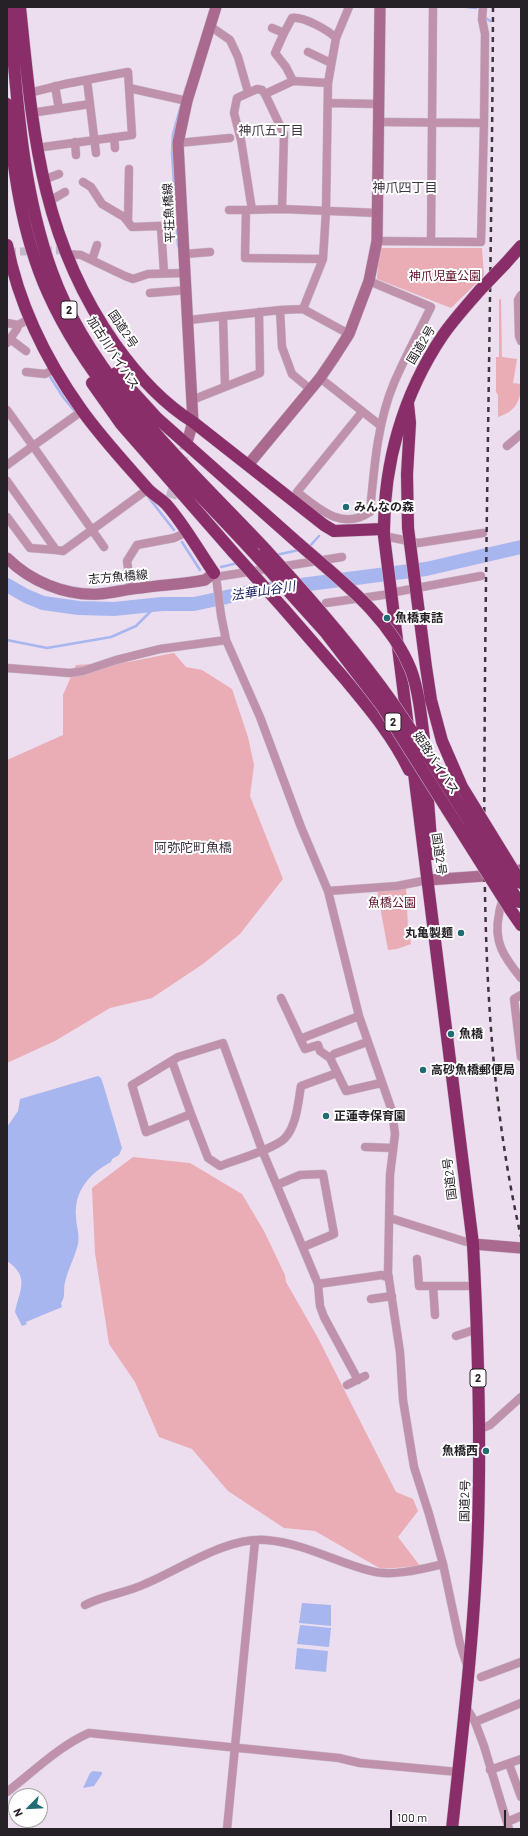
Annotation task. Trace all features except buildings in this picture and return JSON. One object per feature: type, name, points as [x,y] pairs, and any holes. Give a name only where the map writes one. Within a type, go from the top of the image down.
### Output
[{"type":"highway","name":"加古川バイパス","points":[[9,7],[20,131],[29,190],[52,273],[73,318],[97,358],[126,399],[266,550]]},
{"type":"highway","name":"国道2号","points":[[20,7],[36,148],[48,202],[66,254],[83,292],[102,326],[130,366],[158,396],[175,411],[194,422],[324,525],[334,530],[384,537]]},
{"type":"highway","name":"加古川バイパス","points":[[7,104],[12,162],[21,210],[35,260],[47,292],[66,330],[98,379],[141,432],[254,552]]},
{"type":"highway","points":[[7,245],[11,279],[24,322],[51,371],[78,413],[144,492],[168,500],[181,535],[216,578]]},
{"type":"highway","name":"国道2号","points":[[452,1829],[466,1707],[478,1526],[480,1429],[475,1286],[472,1244],[434,928],[431,880],[415,782],[390,594],[384,537],[384,506],[390,458],[408,401],[421,371],[444,333],[480,290],[521,246]]},
{"type":"highway","points":[[73,318],[116,373],[156,418],[358,596],[391,633],[411,670],[418,696],[424,739],[431,880]]},
{"type":"highway","points":[[66,330],[75,355],[94,387],[121,424],[358,695],[388,733],[403,757],[415,782]]},
{"type":"highway","points":[[408,401],[410,423],[407,474],[408,528],[431,700],[442,741],[462,787],[521,883]]},
{"type":"highway","name":"姫路バイパス","points":[[266,550],[312,600],[392,702],[445,782],[517,905],[521,925]]},
{"type":"highway","name":"姫路バイパス","points":[[254,552],[326,633],[382,706],[517,905]]},
{"type":"main road","name":"平荘魚橋線","points":[[194,422],[187,290],[183,272],[185,254],[184,225],[178,143],[185,101],[216,7]]},
{"type":"main road","points":[[248,465],[320,378],[349,334],[369,281],[377,240],[380,7]]},
{"type":"main road","points":[[188,439],[194,422]]},
{"type":"main road","name":"志方魚橋線","points":[[7,558],[17,568],[30,576],[69,592],[98,594],[216,578]]},
{"type":"main road","points":[[431,880],[484,876],[521,870]]},
{"type":"main road","points":[[472,1244],[521,1248]]},
{"type":"street","points":[[303,310],[323,259],[326,211],[328,83],[336,38],[349,7]]},
{"type":"street","points":[[432,7],[432,241]]},
{"type":"street","points":[[377,240],[481,242],[485,34],[482,19],[483,7]]},
{"type":"street","points":[[293,81],[286,67],[275,53],[292,18],[298,17],[330,33],[336,38]]},
{"type":"street","points":[[210,26],[230,40],[238,57],[248,92]]},
{"type":"street","points":[[272,28],[284,33]]},
{"type":"street","points":[[308,52],[331,63]]},
{"type":"street","points":[[29,93],[56,86],[128,72],[132,135],[36,148]]},
{"type":"street","points":[[87,80],[96,153]]},
{"type":"street","points":[[265,94],[293,81],[328,83]]},
{"type":"street","points":[[56,86],[59,109]]},
{"type":"street","points":[[129,88],[185,101]]},
{"type":"street","points":[[282,209],[284,134],[265,94],[262,90],[257,89],[237,98],[234,113],[241,140],[249,210],[245,258],[323,259]]},
{"type":"street","points":[[328,103],[379,104]]},
{"type":"street","points":[[31,113],[90,104]]},
{"type":"street","points":[[378,122],[484,123]]},
{"type":"street","points":[[114,137],[116,148]]},
{"type":"street","points":[[178,143],[230,138]]},
{"type":"street","points":[[75,142],[76,155]]},
{"type":"street","points":[[128,221],[129,169]]},
{"type":"street","points":[[43,180],[59,174]]},
{"type":"street","points":[[83,182],[91,187],[102,204],[107,208],[118,212],[132,227],[184,225]]},
{"type":"street","points":[[48,202],[65,192]]},
{"type":"street","points":[[229,210],[282,209],[378,213]]},
{"type":"street","points":[[161,226],[164,273]]},
{"type":"street","points":[[92,260],[97,245]]},
{"type":"street","points":[[185,254],[210,252]]},
{"type":"street","points":[[66,254],[82,255],[129,278],[139,278],[148,274],[183,272]]},
{"type":"street","points":[[362,412],[297,492],[326,514],[347,520],[361,518],[370,512],[375,454],[393,384],[431,307],[369,281]]},
{"type":"street","points":[[150,293],[187,290]]},
{"type":"street","points":[[521,295],[518,300],[519,336],[521,340]]},
{"type":"street","points":[[280,310],[282,347],[292,374],[310,389]]},
{"type":"street","points":[[189,320],[280,310],[303,310],[349,334]]},
{"type":"street","points":[[192,400],[260,373],[259,312]]},
{"type":"street","points":[[223,316],[225,386]]},
{"type":"street","points":[[7,323],[24,322]]},
{"type":"street","points":[[24,322],[8,341],[26,351]]},
{"type":"street","points":[[26,372],[51,371]]},
{"type":"street","points":[[320,378],[381,426]]},
{"type":"street","points":[[7,410],[104,547]]},
{"type":"street","points":[[7,465],[78,413]]},
{"type":"street","points":[[507,446],[521,434]]},
{"type":"street","points":[[7,481],[56,550]]},
{"type":"street","points":[[7,517],[30,548],[63,551],[144,492]]},
{"type":"street","points":[[384,537],[418,544],[483,534]]},
{"type":"street","points":[[131,589],[127,561],[137,545],[181,535]]},
{"type":"street","points":[[342,557],[216,578],[226,640],[260,717],[301,827],[328,891],[359,1016],[381,1083],[392,1111],[395,1134],[390,1175],[389,1278],[400,1352],[403,1400],[414,1467],[429,1514],[460,1644],[469,1669]]},
{"type":"street","points":[[326,603],[390,594],[481,576]]},
{"type":"street","points":[[7,668],[64,672],[83,671],[116,660],[160,649],[226,640]]},
{"type":"street","points":[[521,875],[501,902],[496,928],[499,944],[506,959],[521,978]]},
{"type":"street","points":[[328,891],[397,886],[431,880]]},
{"type":"street","points":[[521,995],[514,1000],[521,1057]]},
{"type":"street","points":[[281,998],[305,1049],[318,1045],[320,1051],[330,1058],[346,1091],[381,1083]]},
{"type":"street","points":[[300,1039],[359,1016]]},
{"type":"street","points":[[330,1058],[334,1054],[367,1042]]},
{"type":"street","points":[[191,1114],[146,1132],[132,1086],[178,1057],[223,1043],[262,1150],[318,1284],[320,1306],[324,1317],[362,1378],[347,1385]]},
{"type":"street","points":[[172,1061],[208,1158],[220,1166],[262,1150],[285,1139],[297,1111],[301,1086],[337,1073]]},
{"type":"street","points":[[365,1147],[394,1148]]},
{"type":"street","points":[[277,1185],[300,1175],[323,1174],[334,1234],[303,1247]]},
{"type":"street","points":[[390,1218],[472,1244]]},
{"type":"street","points":[[417,1259],[419,1286],[475,1286]]},
{"type":"street","points":[[318,1284],[382,1275],[389,1278]]},
{"type":"street","points":[[432,1286],[435,1315]]},
{"type":"street","points":[[371,1299],[392,1296]]},
{"type":"street","points":[[456,1336],[477,1329]]},
{"type":"street","points":[[480,1429],[490,1425],[521,1397]]},
{"type":"street","points":[[85,1605],[95,1600],[143,1585],[220,1549],[238,1543],[255,1541],[265,1540],[296,1545],[372,1572],[388,1573],[442,1564]]},
{"type":"street","points":[[226,1829],[255,1541]]},
{"type":"street","points":[[482,1677],[496,1676],[521,1662]]},
{"type":"street","points":[[475,1722],[520,1706]]},
{"type":"street","points":[[466,1707],[475,1722],[508,1825],[521,1816]]},
{"type":"street","points":[[7,1792],[80,1737],[89,1733],[339,1758],[360,1763],[458,1772]]},
{"type":"street","points":[[490,1770],[521,1759]]},
{"type":"street","points":[[508,1764],[521,1796]]},
{"type":"green space","name":"神爪児童公園","points":[[379,248],[482,248],[484,276],[451,308],[377,279]]},
{"type":"green space","points":[[501,299],[502,357],[517,359],[513,383],[521,384],[521,390],[518,401],[513,409],[498,417],[496,357],[499,357],[499,300]]},
{"type":"green space","points":[[174,653],[186,667],[202,670],[232,689],[248,737],[254,765],[250,796],[283,879],[240,934],[203,964],[152,998],[110,1008],[55,1041],[7,1063],[7,760],[63,735],[63,695],[76,665],[128,662]]},
{"type":"green space","name":"魚橋公園","points":[[406,888],[408,927],[411,944],[397,949],[388,950],[377,890]]},
{"type":"green space","points":[[133,1157],[190,1163],[242,1194],[264,1231],[285,1275],[286,1282],[318,1338],[396,1492],[413,1499],[418,1511],[398,1537],[420,1566],[381,1569],[315,1531],[284,1528],[228,1491],[192,1449],[159,1437],[135,1382],[109,1344],[95,1253],[92,1188]]},
{"type":"water","points":[[98,1076],[101,1078],[104,1087],[122,1148],[119,1155],[90,1177],[81,1191],[76,1207],[79,1237],[78,1244],[65,1282],[64,1295],[61,1303],[62,1307],[26,1322],[27,1324],[22,1326],[15,1312],[21,1290],[21,1278],[19,1272],[7,1261],[7,1127],[18,1111],[20,1099]]},
{"type":"water","points":[[302,1603],[331,1605],[331,1626],[299,1623]]},
{"type":"water","points":[[300,1625],[331,1628],[329,1647],[297,1644]]},
{"type":"water","points":[[297,1648],[328,1651],[326,1672],[295,1669]]},
{"type":"water","points":[[93,1771],[102,1772],[102,1774],[94,1786],[83,1788],[90,1773]]},
{"type":"waterway","points":[[466,7],[476,8]]},
{"type":"waterway","points":[[486,18],[490,21]]},
{"type":"waterway","points":[[178,246],[172,153],[173,134],[186,87]]},
{"type":"waterway","points":[[49,375],[63,397],[77,414]]},
{"type":"waterway","points":[[149,498],[174,530]]},
{"type":"waterway","points":[[309,547],[319,536]]},
{"type":"waterway","points":[[182,542],[200,570]]},
{"type":"waterway","name":"法華山谷川","points":[[7,585],[26,596],[43,603],[79,608],[114,609],[162,604],[194,604],[254,591],[426,569],[521,547]]},
{"type":"waterway","points":[[276,555],[299,550]]},
{"type":"waterway","points":[[221,567],[238,563]]},
{"type":"waterway","points":[[7,640],[47,648],[111,637],[136,626],[158,604]]},
{"type":"tunnel","points":[[8,252],[63,250]]},
{"type":"tunnel","points":[[171,498],[188,439]]},
{"type":"railway","points":[[493,7],[485,676],[485,887],[491,1028],[498,1098],[507,1168],[521,1237]]},
{"type":"place","name":"みんなの森","points":[[346,507]]},
{"type":"place","name":"魚橋東詰","points":[[387,618]]},
{"type":"place","name":"丸亀製麺","points":[[461,933]]},
{"type":"place","name":"魚橋","points":[[451,1034]]},
{"type":"place","name":"高砂魚橋郵便局","points":[[423,1070]]},
{"type":"place","name":"正蓮寺保育園","points":[[326,1116]]},
{"type":"place","name":"魚橋西","points":[[486,1451]]},
{"type":"district","name":"神爪五丁目","points":[[271,131]]},
{"type":"district","name":"神爪四丁目","points":[[405,188]]},
{"type":"district","name":"阿弥陀町魚橋","points":[[193,848]]}]
